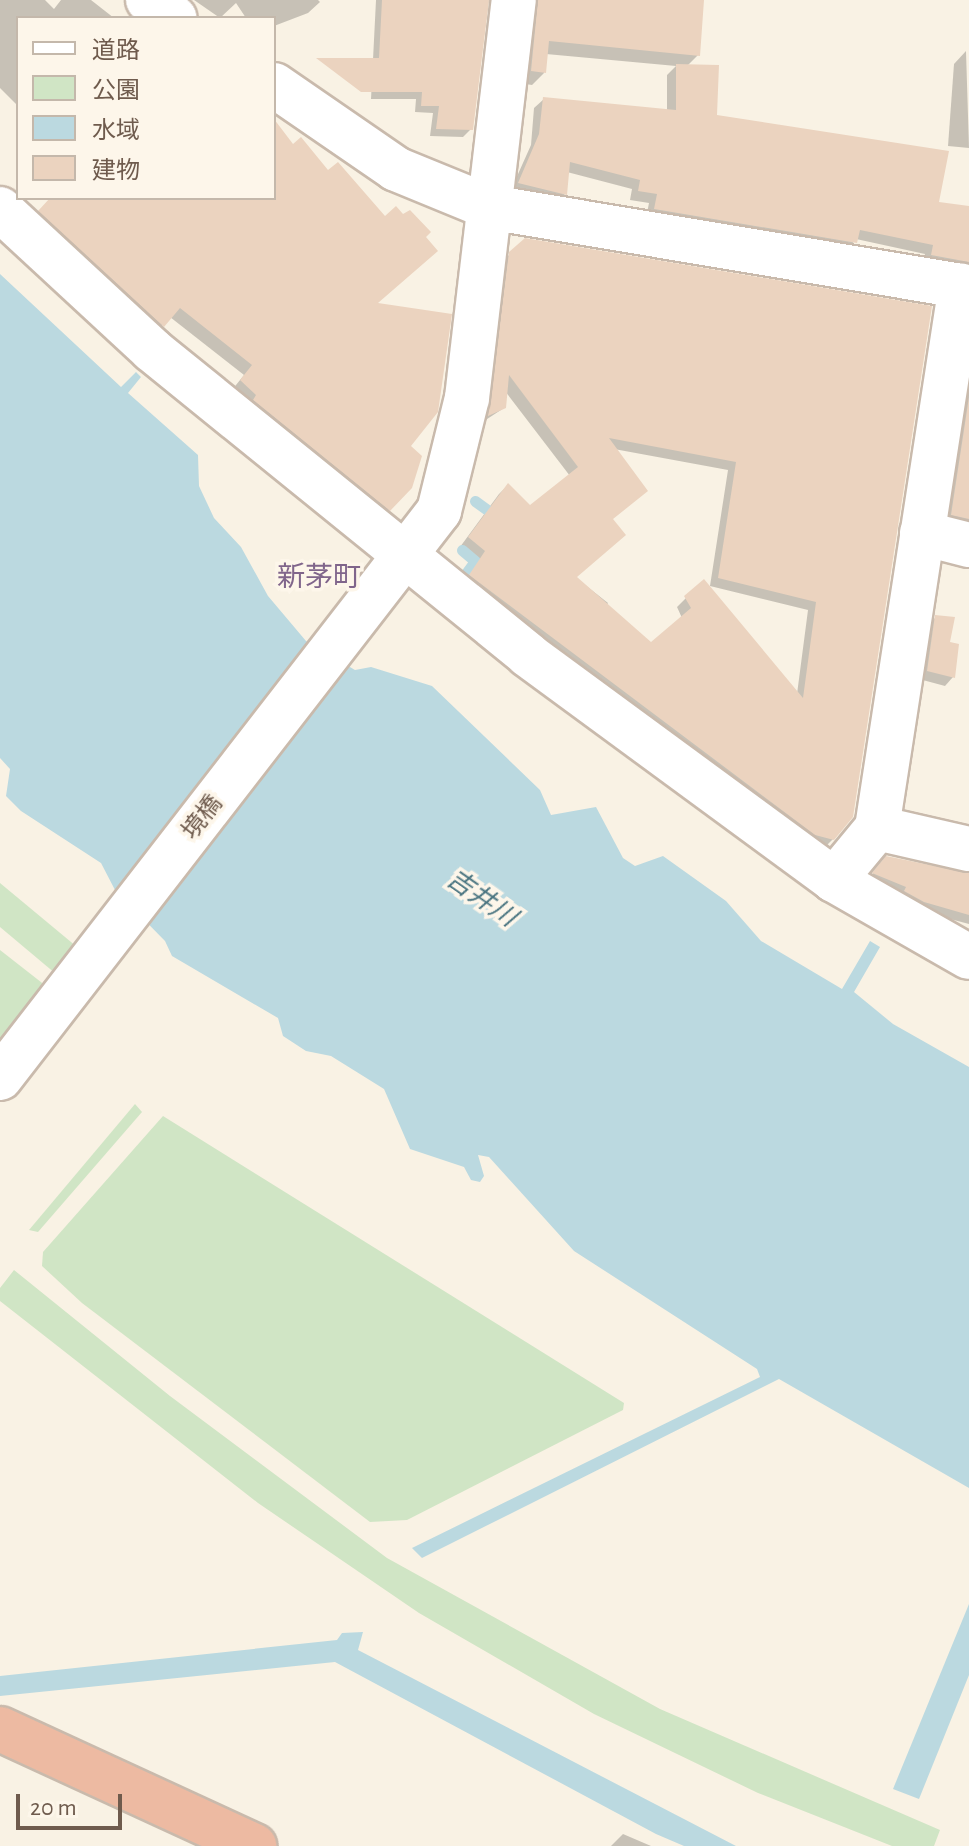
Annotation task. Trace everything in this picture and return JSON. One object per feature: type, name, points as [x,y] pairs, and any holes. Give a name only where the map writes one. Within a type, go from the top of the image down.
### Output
[{"type":"highway","points":[[0,1729],[254,1846]]},
{"type":"street","points":[[148,0],[172,16]]},
{"type":"street","name":"境橋","points":[[0,1078],[405,559],[439,511],[465,407],[514,0]]},
{"type":"street","points":[[276,86],[396,169],[489,207],[965,286],[922,533],[877,828],[834,880]]},
{"type":"street","points":[[0,209],[152,350],[405,559],[834,880],[969,957]]},
{"type":"street","points":[[922,533],[969,545]]},
{"type":"street","points":[[877,828],[969,849]]},
{"type":"green space","points":[[0,883],[77,947],[56,974],[0,927]]},
{"type":"green space","points":[[0,950],[46,986],[0,1046]]},
{"type":"green space","points":[[135,1104],[142,1112],[38,1232],[29,1230]]},
{"type":"green space","points":[[163,1116],[624,1403],[623,1410],[407,1520],[370,1522],[82,1303],[42,1266],[43,1252]]},
{"type":"green space","points":[[14,1270],[170,1396],[387,1558],[660,1709],[940,1830],[934,1846],[892,1846],[758,1793],[594,1714],[419,1613],[258,1503],[0,1301],[0,1288]]},
{"type":"water","name":"吉井川","points":[[0,274],[121,387],[136,372],[141,377],[128,393],[198,455],[199,486],[214,518],[241,547],[268,596],[306,641],[355,670],[371,667],[432,686],[540,790],[551,815],[596,807],[623,858],[635,866],[663,856],[726,901],[761,941],[842,989],[870,941],[880,947],[854,992],[893,1024],[969,1067],[969,1488],[779,1379],[422,1558],[412,1548],[760,1377],[757,1369],[574,1251],[489,1157],[478,1155],[484,1176],[480,1182],[471,1180],[464,1167],[410,1149],[384,1089],[331,1056],[306,1051],[283,1036],[278,1018],[172,956],[165,941],[115,890],[101,863],[21,811],[6,796],[10,769],[0,758]]},
{"type":"water","points":[[969,1604],[969,1675],[919,1799],[893,1789]]},
{"type":"water","points":[[363,1632],[358,1650],[736,1846],[684,1846],[656,1834],[335,1662],[0,1696],[0,1676],[337,1640],[342,1633]]},
{"type":"building","points":[[382,0],[489,0],[473,130],[436,129],[439,106],[421,106],[422,92],[361,92],[316,58],[379,58]]},
{"type":"building","points":[[538,0],[704,0],[700,56],[549,41],[546,73],[531,71]]},
{"type":"building","points":[[676,64],[719,65],[717,115],[949,151],[939,202],[969,206],[969,262],[931,255],[933,245],[860,230],[857,243],[654,209],[657,194],[638,191],[640,180],[570,162],[567,195],[518,183],[539,134],[543,97],[676,110]]},
{"type":"building","points":[[276,122],[293,144],[301,137],[328,170],[338,162],[385,216],[396,206],[403,214],[410,210],[431,232],[426,237],[438,251],[378,303],[452,314],[438,412],[411,446],[422,456],[412,488],[390,511],[253,400],[256,395],[240,380],[252,365],[180,308],[164,327],[38,211],[48,200],[276,200]]},
{"type":"building","points":[[525,238],[932,306],[853,817],[834,840],[815,835],[469,575],[485,551],[468,537],[508,483],[530,505],[578,467],[509,375],[506,408],[488,416],[509,252]],"holes":[[[609,438],[736,462],[718,578],[816,602],[803,698],[704,579],[684,596],[691,608],[651,642],[577,577],[626,535],[613,519],[648,491]]]},
{"type":"building","points":[[969,397],[969,519],[951,515]]},
{"type":"building","points":[[935,615],[955,617],[950,642],[959,644],[955,678],[927,671]]},
{"type":"building","points":[[886,856],[969,873],[969,915],[924,902],[904,891],[906,887],[872,873]]},
{"type":"waterway","points":[[475,501],[497,517]]},
{"type":"waterway","points":[[459,583],[475,561],[462,550]]},
{"type":"district","name":"新茅町","points":[[319,578]]}]
